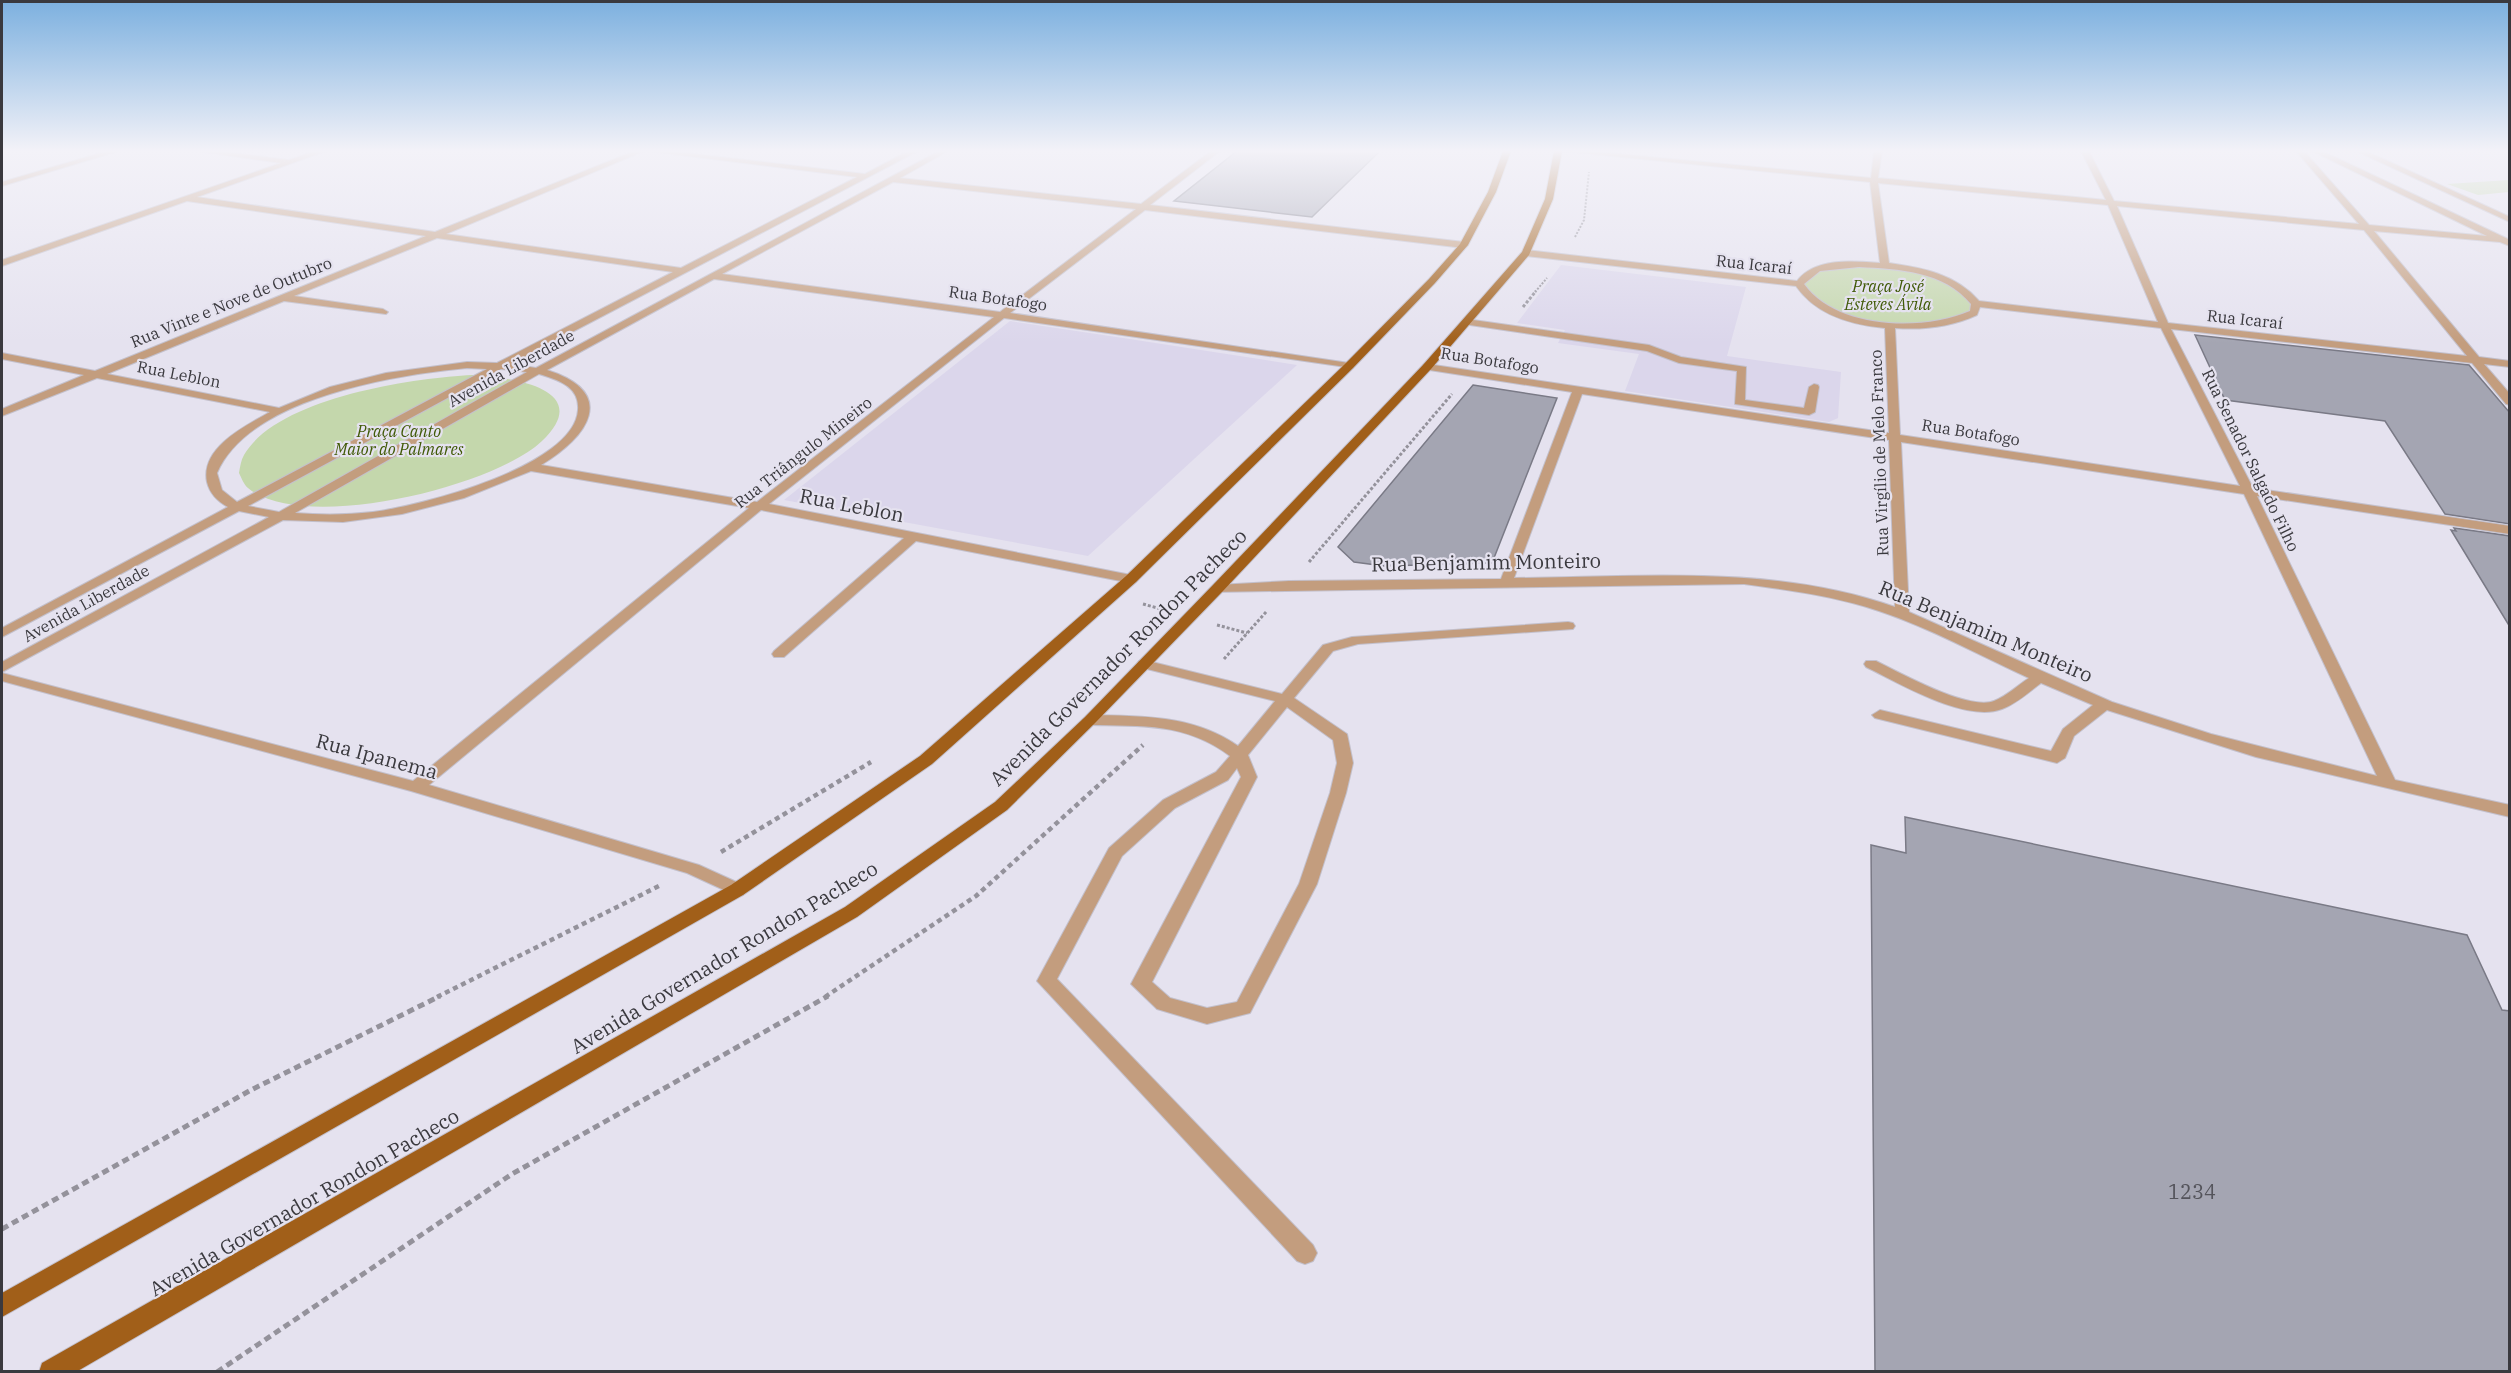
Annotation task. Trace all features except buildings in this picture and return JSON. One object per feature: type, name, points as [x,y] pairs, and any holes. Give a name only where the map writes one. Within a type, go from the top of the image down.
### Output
[{"type":"main road","points":[[2,1306],[737,890],[926,759],[1131,579],[1349,366],[1464,245],[1480,215]]},
{"type":"main road","name":"Avenida Governador Rondon Pacheco","points":[[51,1371],[851,912],[1001,806],[1090,720],[1427,367],[1527,253],[1542,215]]},
{"type":"street","points":[[2,263],[138,215]]},
{"type":"street","points":[[301,215],[682,271]]},
{"type":"street","name":"Rua Vinte e Nove de Outubro","points":[[2,413],[484,215]]},
{"type":"street","name":"Avenida Liberdade","points":[[2,633],[501,365],[790,215]]},
{"type":"street","name":"Avenida Liberdade","points":[[2,668],[279,517],[539,370],[826,215]]},
{"type":"street","name":"Rua Triângulo Mineiro","points":[[416,787],[759,506],[1132,215]]},
{"type":"street","points":[[1211,215],[1464,245]]},
{"type":"street","points":[[1878,215],[1885,265]]},
{"type":"street","name":"Rua Senador Salgado Filho","points":[[2117,215],[2165,326],[2250,493],[2389,784]]},
{"type":"street","points":[[2225,215],[2499,240]]},
{"type":"street","points":[[2356,215],[2510,402]]},
{"type":"street","points":[[2448,215],[2510,244]]},
{"type":"street","name":"Rua Icaraí","points":[[1527,253],[1799,284]]},
{"type":"street","points":[[1835,265],[1885,265],[1919,272],[1956,284],[1970,294],[1976,304],[1974,313],[1963,320],[1935,326],[1890,325],[1860,320],[1825,308],[1803,293],[1799,284],[1804,275],[1816,269],[1835,265]]},
{"type":"street","name":"Rua Botafogo","points":[[714,276],[1002,315],[1349,366]]},
{"type":"street","points":[[282,297],[383,312]]},
{"type":"street","name":"Rua Icaraí","points":[[1976,304],[2510,364]]},
{"type":"street","points":[[1466,322],[1649,348],[1679,360],[1742,369],[1739,402],[1809,412],[1814,387]]},
{"type":"street","name":"Rua Virgílio de Melo Franco","points":[[1890,325],[1902,615]]},
{"type":"street","name":"Rua Leblon","points":[[2,356],[279,411]]},
{"type":"street","points":[[501,365],[539,370],[564,380],[580,392],[586,408],[579,427],[561,446],[530,466],[488,486],[447,499],[381,514],[327,519],[279,517],[238,507],[217,492],[211,473],[221,452],[244,431],[279,411],[313,396],[390,374],[448,367],[501,365]]},
{"type":"street","name":"Rua Botafogo","points":[[1427,367],[2250,493],[2510,530]]},
{"type":"street","points":[[1506,583],[1578,391]]},
{"type":"street","name":"Rua Leblon","points":[[530,466],[759,506],[1131,579]]},
{"type":"street","points":[[779,654],[914,536]]},
{"type":"street","name":"Rua Benjamim Monteiro","points":[[1217,589],[1289,585],[1744,580],[1808,588],[1902,615],[2040,677],[2183,732],[2323,771],[2510,811]]},
{"type":"street","points":[[1305,1253],[1047,981],[1115,852],[1169,804],[1222,776],[1328,648],[1357,640],[1568,626]]},
{"type":"street","points":[[1090,720],[1169,722],[1184,725],[1222,740],[1240,755],[1249,777],[1140,984],[1164,1005],[1207,1016],[1243,1008],[1308,884],[1345,763],[1341,738],[1285,699],[1144,664]]},
{"type":"street","points":[[1871,664],[1943,698],[1971,705],[1996,707],[2040,677]]},
{"type":"street","name":"Rua Ipanema","points":[[2,677],[416,787],[693,869],[737,890]]},
{"type":"street","points":[[1880,714],[2057,758],[2060,741],[2067,732],[2106,704]]},
{"type":"path","points":[[2,1229],[251,1090],[693,869],[875,760]]},
{"type":"shaded area","points":[[1561,265],[1746,287],[1727,356],[1841,372],[1838,418],[1829,422],[1625,391],[1639,354],[1558,343],[1565,330],[1517,323]]},
{"type":"shaded area","points":[[1010,321],[1297,365],[1088,556],[784,500]]},
{"type":"green space","name":"Praça José Esteves Ávila","points":[[1885,265],[1935,276],[1976,304],[1963,320],[1890,325],[1835,313],[1803,293],[1804,275],[1816,269]]},
{"type":"green space","name":"Praça Canto Maior do Palmares","points":[[472,375],[506,379],[541,389],[554,397],[559,409],[556,423],[542,441],[518,458],[484,474],[398,499],[353,505],[310,507],[274,501],[248,488],[239,473],[244,455],[261,435],[285,419],[315,405],[382,387]]}]
